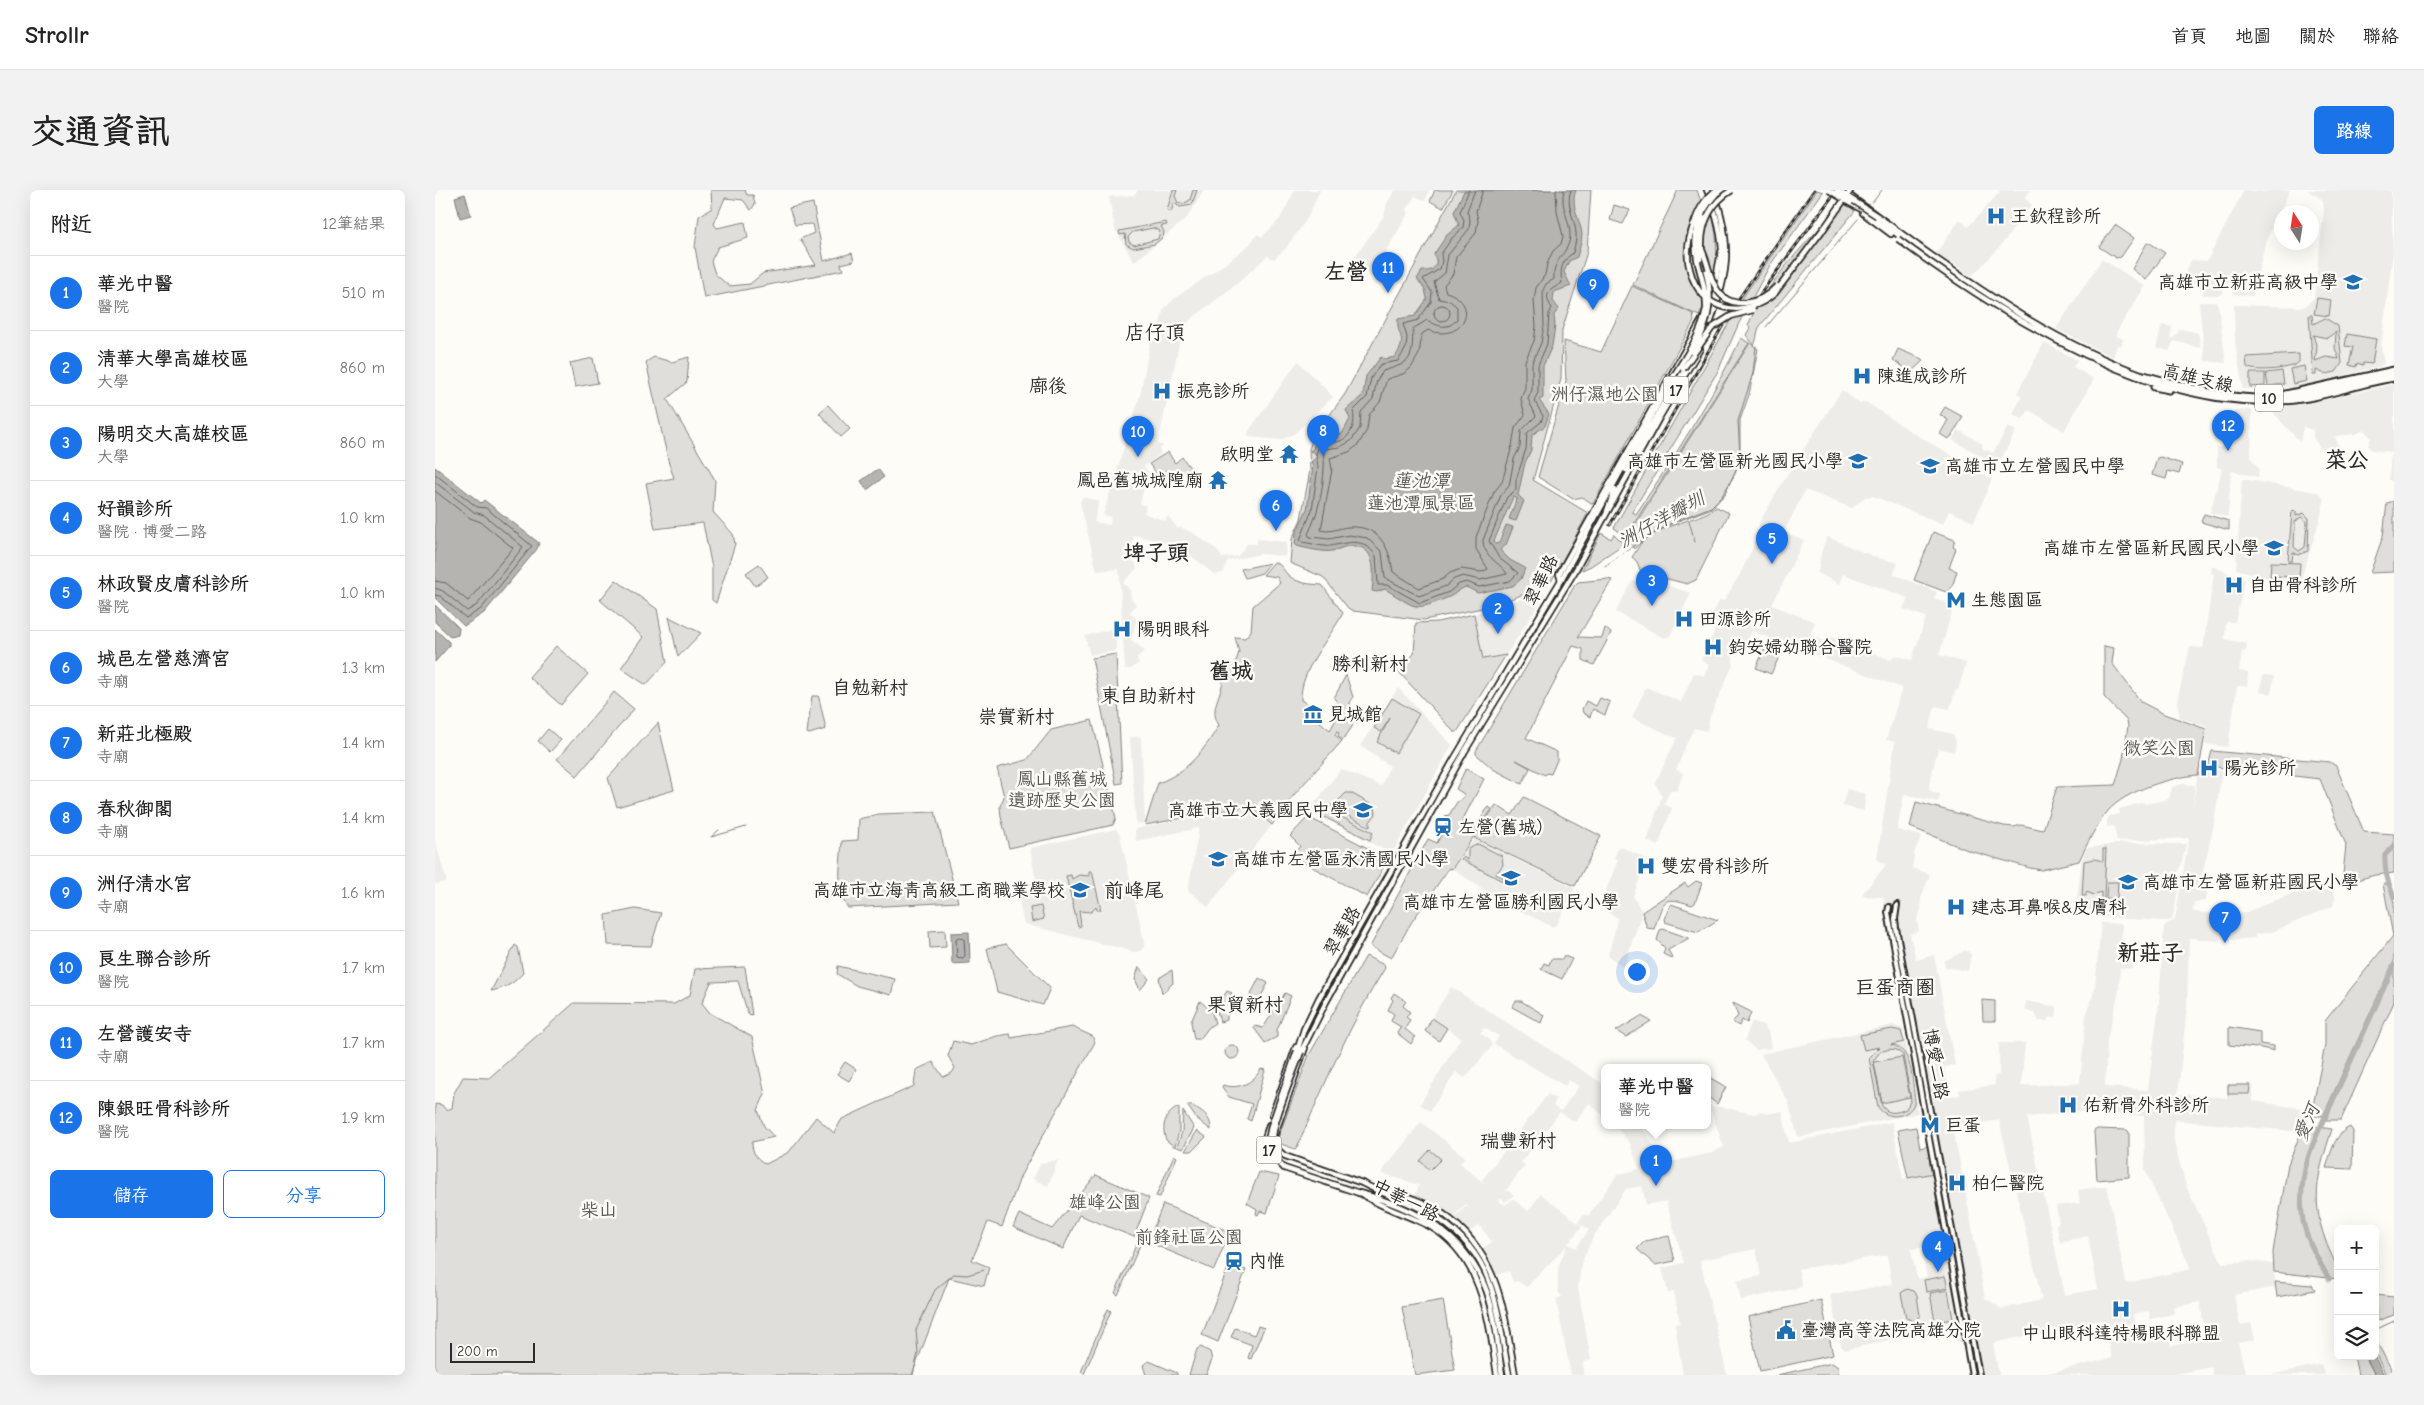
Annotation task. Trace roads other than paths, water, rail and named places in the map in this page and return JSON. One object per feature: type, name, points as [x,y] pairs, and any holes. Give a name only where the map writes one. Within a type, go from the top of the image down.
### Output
[{"type":"highway","points":[[2258,397],[2317,388],[2394,370]]},
{"type":"highway","name":"高雄支線","points":[[2143,377],[2253,399],[2309,394],[2394,374]]},
{"type":"highway","name":"高雄支線","points":[[2143,377],[2216,398],[2253,403],[2289,401],[2394,378]]},
{"type":"highway","points":[[2154,387],[2249,405],[2289,401]]},
{"type":"main road","name":"翠華路","points":[[1299,1051],[1298,1044],[1319,998],[1453,761],[1561,580],[1559,574],[1603,493],[1714,299],[1719,282],[1721,252],[1719,224],[1707,190]]},
{"type":"main road","points":[[1607,511],[1619,482],[1702,335],[1711,306],[1709,284],[1702,250],[1702,234],[1707,216],[1718,201],[1732,190]]},
{"type":"main road","points":[[1829,190],[1872,216],[1952,276]]},
{"type":"main road","points":[[1837,190],[1877,216]]},
{"type":"main road","points":[[1841,190],[1972,284],[2079,347],[2143,377]]},
{"type":"main road","points":[[1702,250],[1711,277],[1722,296],[1738,303],[1758,300],[1771,293],[1783,279],[1849,190]]},
{"type":"main road","points":[[1683,369],[1716,325],[1731,316],[1757,308],[1777,294],[1849,190]]},
{"type":"main road","name":"翠華路","points":[[1299,1051],[1306,1042],[1326,1002],[1465,751],[1575,571],[1703,342],[1723,285],[1727,247],[1719,191]]},
{"type":"main road","points":[[1710,199],[1719,191]]},
{"type":"main road","points":[[1719,191],[1701,207],[1696,217],[1691,231],[1688,256],[1690,271],[1698,288],[1709,300],[1722,306],[1744,309],[1767,300],[1775,293],[1824,228]]},
{"type":"main road","points":[[1719,191],[1709,206],[1701,224],[1698,246],[1703,273],[1708,280],[1716,278],[1721,252]]},
{"type":"main road","points":[[1561,580],[1702,324],[1706,299],[1695,251],[1695,236],[1703,210],[1719,191]]},
{"type":"main road","points":[[1850,203],[1946,274],[2020,321],[2095,360],[2143,377]]},
{"type":"main road","points":[[1918,246],[1948,270],[2027,321]]},
{"type":"main road","name":"博愛二路","points":[[1897,905],[1896,928],[1979,1375]]},
{"type":"main road","name":"博愛二路","points":[[1889,906],[1888,912],[1972,1375]]},
{"type":"main road","points":[[1270,1148],[1300,1065],[1306,1042]]},
{"type":"main road","points":[[1263,1145],[1291,1058],[1298,1044]]},
{"type":"main road","name":"中華一路","points":[[1299,1051],[1274,1129],[1273,1137],[1277,1147],[1285,1156],[1363,1183],[1429,1213],[1454,1232],[1477,1257],[1495,1295],[1509,1375]]},
{"type":"main road","name":"17","points":[[1299,1051],[1269,1134],[1270,1153],[1284,1168],[1359,1193]]},
{"type":"main road","name":"中華一路","points":[[1372,1188],[1382,1188],[1442,1213],[1467,1235],[1481,1253],[1492,1271],[1499,1290],[1515,1375]]},
{"type":"main road","name":"中華一路","points":[[1359,1193],[1377,1204],[1432,1228],[1454,1247],[1466,1262],[1482,1295],[1497,1375]]},
{"type":"main road","name":"中華一路","points":[[1359,1193],[1379,1198],[1435,1224],[1465,1252],[1477,1270],[1488,1294],[1502,1375]]},
{"type":"water","name":"蓮池潭","points":[[1576,190],[1574,201],[1581,228],[1581,240],[1577,257],[1569,261],[1564,272],[1571,286],[1554,292],[1553,301],[1559,309],[1554,315],[1555,326],[1552,346],[1543,366],[1543,398],[1539,400],[1549,414],[1545,426],[1532,435],[1531,450],[1525,463],[1518,495],[1524,501],[1516,521],[1509,519],[1517,498],[1513,497],[1494,541],[1495,544],[1499,543],[1506,525],[1513,527],[1506,545],[1500,550],[1510,560],[1525,568],[1521,579],[1513,586],[1478,593],[1466,587],[1437,602],[1416,606],[1385,589],[1377,592],[1372,591],[1372,561],[1365,550],[1350,546],[1325,551],[1297,546],[1295,544],[1296,533],[1307,509],[1313,466],[1311,462],[1317,457],[1315,453],[1310,451],[1313,449],[1316,438],[1342,434],[1350,419],[1346,410],[1363,395],[1366,376],[1381,357],[1385,359],[1395,357],[1402,341],[1398,319],[1415,316],[1427,299],[1425,289],[1417,279],[1422,271],[1435,267],[1434,254],[1447,235],[1459,225],[1454,212],[1464,191]]},
{"type":"water","points":[[465,194],[471,215],[460,218],[455,197]]},
{"type":"water","points":[[435,467],[481,503],[484,500],[539,543],[537,549],[484,613],[464,626],[435,598]]},
{"type":"water","points":[[878,469],[884,477],[867,490],[861,481]]},
{"type":"water","points":[[435,605],[459,628],[458,635],[451,637],[435,622]]},
{"type":"water","points":[[435,629],[449,642],[449,646],[435,662]]},
{"type":"water","points":[[969,932],[970,963],[952,964],[951,933]]},
{"type":"water","points":[[2367,1360],[2376,1360],[2384,1375],[2375,1375]]},
{"type":"waterway","name":"洲仔洋瓣圳","points":[[1872,203],[1882,190]]},
{"type":"waterway","name":"洲仔洋瓣圳","points":[[1766,327],[1858,219]]},
{"type":"waterway","name":"洲仔洋瓣圳","points":[[1605,566],[1642,540],[1675,521],[1711,507],[1722,496],[1735,474],[1740,456],[1738,421],[1753,373],[1756,346]]},
{"type":"waterway","points":[[1689,521],[1695,542]]},
{"type":"waterway","points":[[711,837],[746,827]]},
{"type":"waterway","points":[[712,836],[719,830]]},
{"type":"waterway","name":"愛河","points":[[2394,846],[2385,855],[2387,876],[2394,897]]},
{"type":"waterway","name":"愛河","points":[[2329,1279],[2312,1247],[2303,1222],[2303,1177],[2313,1144],[2394,965]]},
{"type":"waterway","points":[[913,1375],[918,1353],[916,1330],[935,1290],[954,1274],[967,1275],[984,1270]]},
{"type":"waterway","points":[[2379,1328],[2394,1321]]},
{"type":"railway","points":[[1610,525],[1735,304],[1814,190]]},
{"type":"railway","points":[[1752,309],[1763,290],[1837,190]]},
{"type":"place","name":"王欽程診所","points":[[1996,216]]},
{"type":"place","name":"高雄市立新莊高級中學","points":[[2353,282]]},
{"type":"place","name":"左營護安寺","points":[[1388,293]]},
{"type":"place","name":"洲仔清水宮","points":[[1593,310]]},
{"type":"place","name":"陳進成診所","points":[[1862,376]]},
{"type":"place","name":"振亮診所","points":[[1162,391]]},
{"type":"place","name":"陳銀旺骨科診所","points":[[2228,451]]},
{"type":"place","name":"啟明堂","points":[[1289,454]]},
{"type":"place","name":"春秋御閣","points":[[1323,456]]},
{"type":"place","name":"良生聯合診所","points":[[1138,457]]},
{"type":"place","name":"高雄市左營區新光國民小學","points":[[1858,461]]},
{"type":"place","name":"高雄市立左營國民中學","points":[[1930,466]]},
{"type":"place","name":"鳳邑舊城城隍廟","points":[[1218,480]]},
{"type":"place","name":"城邑左營慈濟宮","points":[[1276,531]]},
{"type":"place","name":"高雄市左營區新民國民小學","points":[[2274,548]]},
{"type":"place","name":"林政賢皮膚科診所","points":[[1772,564]]},
{"type":"place","name":"自由骨科診所","points":[[2234,585]]},
{"type":"place","name":"生態園區","points":[[1956,600]]},
{"type":"place","name":"陽明交大高雄校區","points":[[1652,606]]},
{"type":"place","name":"田源診所","points":[[1684,619]]},
{"type":"place","name":"陽明眼科","points":[[1122,629]]},
{"type":"place","name":"清華大學高雄校區","points":[[1498,634]]},
{"type":"place","name":"鈞安婦幼聯合醫院","points":[[1713,647]]},
{"type":"place","name":"見城館","points":[[1313,714]]},
{"type":"place","name":"陽光診所","points":[[2209,768]]},
{"type":"place","name":"高雄市立大義國民中學","points":[[1363,810]]},
{"type":"place","name":"左營(舊城)","points":[[1443,827]]},
{"type":"place","name":"高雄市左營區永清國民小學","points":[[1218,859]]},
{"type":"place","name":"雙宏骨科診所","points":[[1646,866]]},
{"type":"place","name":"高雄市左營區勝利國民小學","points":[[1511,878]]},
{"type":"place","name":"高雄市左營區新莊國民小學","points":[[2128,882]]},
{"type":"place","name":"高雄市立海青高級工商職業學校","points":[[1080,890]]},
{"type":"place","name":"建志耳鼻喉&皮膚科","points":[[1956,907]]},
{"type":"place","name":"新莊北極殿","points":[[2225,943]]},
{"type":"place","name":"佑新骨外科診所","points":[[2068,1105]]},
{"type":"place","name":"巨蛋","points":[[1930,1125]]},
{"type":"place","name":"柏仁醫院","points":[[1957,1183]]},
{"type":"place","name":"華光中醫","points":[[1656,1186]]},
{"type":"place","name":"內惟","points":[[1234,1261]]},
{"type":"place","name":"好韻診所","points":[[1938,1272]]},
{"type":"place","name":"中山眼科達特楊眼科聯盟","points":[[2121,1309]]},
{"type":"place","name":"臺灣高等法院高雄分院","points":[[1786,1330]]},
{"type":"district","name":"左營","points":[[1346,271]]},
{"type":"district","name":"店仔頂","points":[[1155,332]]},
{"type":"district","name":"廍後","points":[[1048,385]]},
{"type":"district","name":"菜公","points":[[2347,459]]},
{"type":"district","name":"埤子頭","points":[[1156,552]]},
{"type":"district","name":"勝利新村","points":[[1370,663]]},
{"type":"district","name":"舊城","points":[[1231,670]]},
{"type":"district","name":"自勉新村","points":[[870,687]]},
{"type":"district","name":"東自助新村","points":[[1148,695]]},
{"type":"district","name":"崇實新村","points":[[1016,716]]},
{"type":"district","name":"前峰尾","points":[[1134,890]]},
{"type":"district","name":"新莊子","points":[[2150,952]]},
{"type":"district","name":"巨蛋商圈","points":[[1895,987]]},
{"type":"district","name":"果貿新村","points":[[1245,1004]]},
{"type":"district","name":"瑞豐新村","points":[[1518,1140]]},
{"type":"park label","name":"洲仔濕地公園","points":[[1605,394]]},
{"type":"park label","name":"蓮池潭風景區","points":[[1421,503]]},
{"type":"park label","name":"微笑公園","points":[[2159,748]]},
{"type":"park label","name":"鳳山縣舊城 遺跡歷史公園","points":[[1062,789]]},
{"type":"park label","name":"雄峰公園","points":[[1105,1202]]},
{"type":"park label","name":"柴山","points":[[599,1210]]},
{"type":"park label","name":"前鋒社區公園","points":[[1189,1237]]}]
